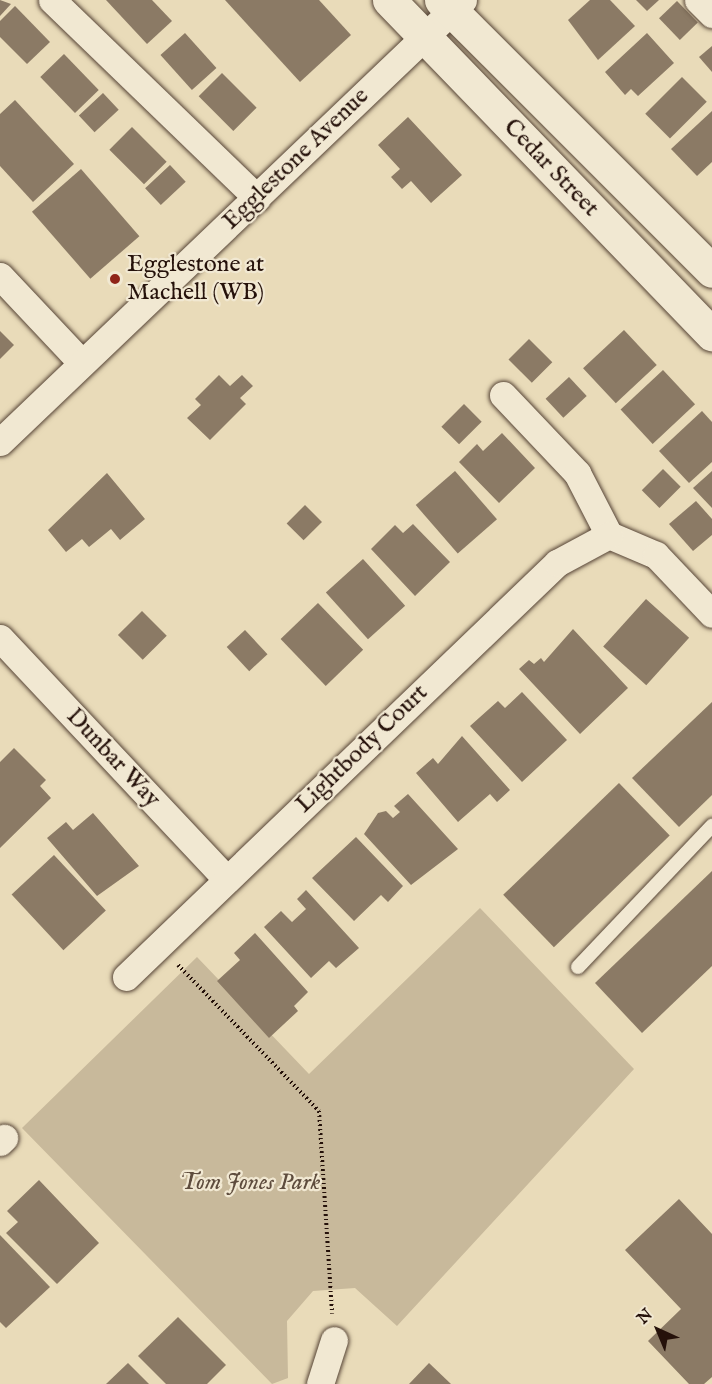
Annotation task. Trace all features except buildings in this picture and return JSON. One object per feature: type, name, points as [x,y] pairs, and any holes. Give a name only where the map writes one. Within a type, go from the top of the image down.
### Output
[{"type":"main road","name":"Cedar Street","points":[[389,0],[712,335]]},
{"type":"main road","name":"Cedar Street","points":[[452,4],[712,271]]},
{"type":"street","points":[[52,0],[257,198]]},
{"type":"street","points":[[698,0],[712,14]]},
{"type":"street","name":"Egglestone Avenue","points":[[0,442],[80,361],[257,198],[424,36],[452,4]]},
{"type":"street","points":[[0,276],[80,361]]},
{"type":"street","points":[[503,395],[577,473],[609,535],[656,555],[712,614]]},
{"type":"street","name":"Lightbody Court","points":[[126,977],[557,563],[609,535]]},
{"type":"street","name":"Dunbar Way","points":[[0,638],[226,879]]},
{"type":"street","points":[[320,1384],[334,1340]]},
{"type":"lane","points":[[578,967],[712,826]]},
{"type":"path","points":[[159,945],[319,1111],[334,1340]]},
{"type":"green space","name":"Tom Jones Park","points":[[480,908],[634,1069],[397,1326],[355,1288],[313,1291],[287,1321],[288,1378],[272,1384],[22,1128],[197,957],[309,1074]]},
{"type":"place","name":"Egglestone at Machell (WB)","points":[[115,279]]}]
